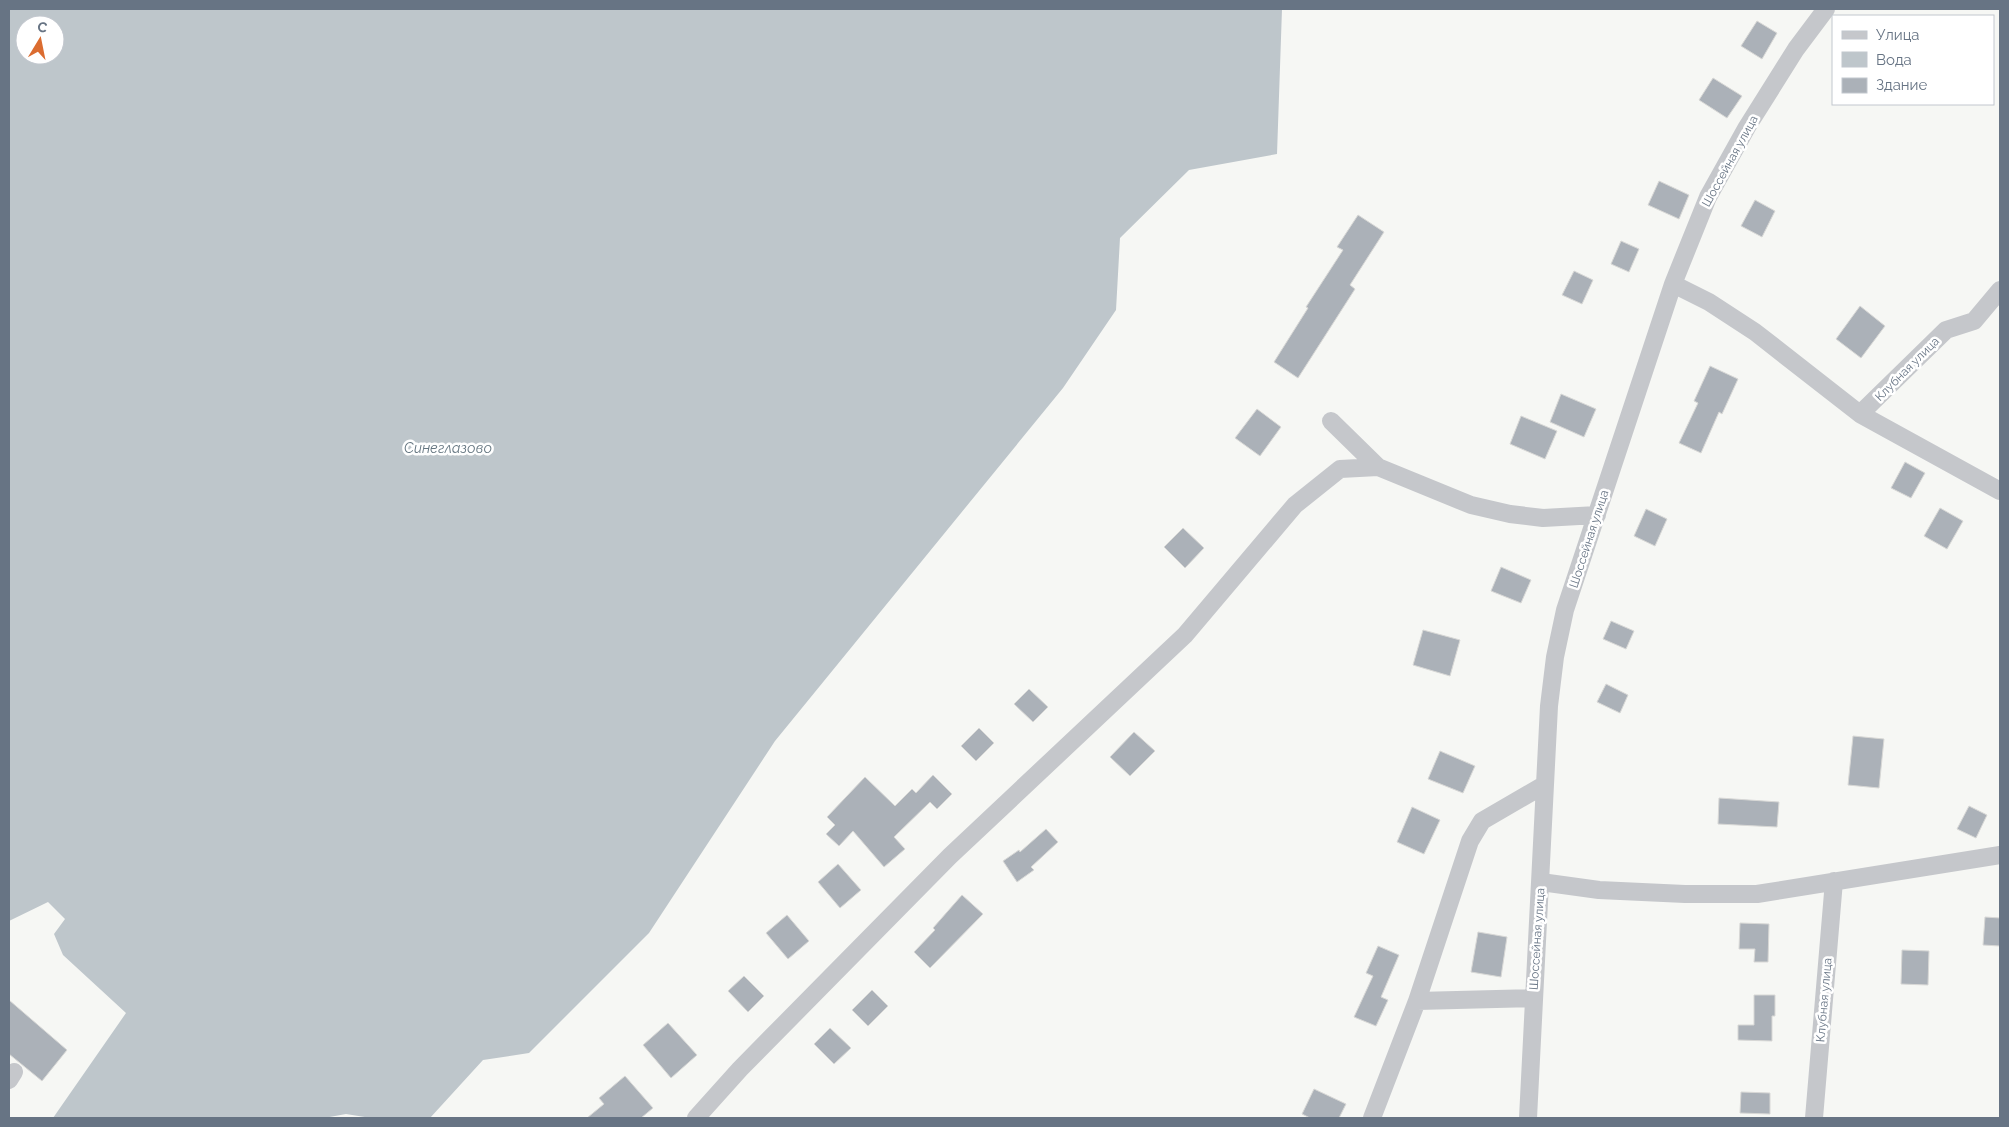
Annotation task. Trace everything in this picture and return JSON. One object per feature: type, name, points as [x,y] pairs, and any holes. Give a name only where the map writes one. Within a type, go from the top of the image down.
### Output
[{"type":"street","name":"Шоссейная улица","points":[[1528,1118],[1549,706],[1555,657],[1565,610],[1673,284],[1708,197],[1746,127],[1796,49],[1826,9]]},
{"type":"street","points":[[1673,284],[1709,302],[1755,332],[1860,414],[2000,491]]},
{"type":"street","name":"Клубная улица","points":[[1860,414],[1946,330],[1974,321],[2000,290]]},
{"type":"street","points":[[1331,421],[1378,467],[1471,505],[1510,514],[1543,518],[1597,515]]},
{"type":"street","points":[[696,1118],[740,1069],[950,856],[1185,634],[1295,505],[1340,469],[1378,467]]},
{"type":"street","points":[[1372,1118],[1417,1001],[1470,841],[1482,821],[1544,785]]},
{"type":"street","points":[[1541,882],[1599,890],[1685,894],[1757,894],[2000,855]]},
{"type":"street","name":"Клубная улица","points":[[1814,1118],[1834,881]]},
{"type":"street","points":[[1417,1001],[1534,998]]},
{"type":"water","name":"Синеглазово","points":[[9,9],[1282,9],[1277,154],[1189,170],[1120,238],[1116,310],[1063,388],[775,741],[649,933],[529,1053],[483,1060],[430,1118],[371,1118],[346,1114],[324,1118],[53,1118],[126,1013],[63,955],[54,934],[65,919],[48,902],[9,921]]},
{"type":"building","points":[[1757,21],[1777,33],[1762,59],[1741,46]]},
{"type":"building","points":[[1713,78],[1742,96],[1727,118],[1699,100]]},
{"type":"building","points":[[1659,181],[1689,195],[1679,219],[1648,205]]},
{"type":"building","points":[[1755,200],[1775,211],[1762,237],[1741,226]]},
{"type":"building","points":[[1358,215],[1384,232],[1350,285],[1355,289],[1298,378],[1274,362],[1308,308],[1306,307],[1343,250],[1337,247]]},
{"type":"building","points":[[1621,241],[1639,249],[1629,272],[1611,264]]},
{"type":"building","points":[[1574,271],[1593,280],[1582,304],[1562,295]]},
{"type":"building","points":[[1860,306],[1885,326],[1861,358],[1836,339]]},
{"type":"building","points":[[1710,366],[1738,379],[1722,414],[1719,412],[1701,453],[1679,443],[1698,403],[1694,401]]},
{"type":"building","points":[[1561,394],[1596,409],[1584,437],[1550,422]]},
{"type":"building","points":[[1257,409],[1281,427],[1260,456],[1235,438]]},
{"type":"building","points":[[1521,416],[1557,431],[1545,459],[1510,444]]},
{"type":"building","points":[[1905,462],[1925,473],[1911,498],[1891,488]]},
{"type":"building","points":[[1940,508],[1963,521],[1947,549],[1924,536]]},
{"type":"building","points":[[1646,509],[1667,519],[1655,546],[1634,536]]},
{"type":"building","points":[[1183,528],[1204,548],[1185,568],[1164,547]]},
{"type":"building","points":[[1501,567],[1531,580],[1521,603],[1491,591]]},
{"type":"building","points":[[1611,621],[1634,631],[1626,649],[1603,639]]},
{"type":"building","points":[[1423,630],[1460,640],[1450,676],[1413,665]]},
{"type":"building","points":[[1606,684],[1628,695],[1620,713],[1597,702]]},
{"type":"building","points":[[1029,689],[1048,707],[1033,722],[1014,704]]},
{"type":"building","points":[[979,728],[994,743],[976,761],[961,746]]},
{"type":"building","points":[[1134,732],[1155,751],[1130,776],[1110,757]]},
{"type":"building","points":[[1853,736],[1884,739],[1879,788],[1848,785]]},
{"type":"building","points":[[1440,751],[1475,766],[1463,793],[1428,779]]},
{"type":"building","points":[[933,775],[952,794],[937,809],[930,802],[894,837],[905,849],[884,867],[853,831],[839,846],[826,834],[835,825],[827,817],[865,777],[895,806],[912,789],[916,793]]},
{"type":"building","points":[[1719,798],[1779,802],[1777,827],[1718,824]]},
{"type":"building","points":[[1969,806],[1987,815],[1976,838],[1957,829]]},
{"type":"building","points":[[1412,807],[1440,820],[1424,854],[1397,842]]},
{"type":"building","points":[[1046,829],[1058,842],[1031,867],[1034,870],[1017,882],[1003,861],[1019,850],[1020,852]]},
{"type":"building","points":[[838,864],[861,890],[840,908],[818,882]]},
{"type":"building","points":[[962,895],[983,914],[930,968],[914,952],[935,930],[933,928]]},
{"type":"building","points":[[787,915],[809,941],[788,959],[766,933]]},
{"type":"building","points":[[1985,917],[2000,918],[2000,946],[1983,945]]},
{"type":"building","points":[[1740,923],[1769,924],[1768,962],[1754,962],[1755,949],[1739,949]]},
{"type":"building","points":[[1478,932],[1507,937],[1501,977],[1471,972]]},
{"type":"building","points":[[1378,946],[1399,955],[1381,997],[1388,1000],[1376,1026],[1354,1017],[1373,976],[1366,973]]},
{"type":"building","points":[[1902,950],[1929,951],[1928,985],[1901,984]]},
{"type":"building","points":[[744,976],[764,996],[748,1012],[728,991]]},
{"type":"building","points":[[872,990],[888,1006],[868,1026],[852,1010]]},
{"type":"building","points":[[1754,995],[1775,995],[1775,1016],[1772,1016],[1772,1041],[1738,1040],[1738,1025],[1754,1025]]},
{"type":"building","points":[[9,1000],[67,1050],[42,1081],[9,1054]]},
{"type":"building","points":[[668,1023],[697,1055],[671,1078],[643,1045]]},
{"type":"building","points":[[830,1028],[851,1048],[834,1064],[814,1044]]},
{"type":"building","points":[[625,1076],[653,1108],[641,1118],[587,1118],[604,1104],[599,1098]]},
{"type":"building","points":[[1314,1089],[1346,1104],[1339,1118],[1310,1118],[1302,1114]]},
{"type":"building","points":[[1741,1092],[1770,1093],[1770,1114],[1740,1113]]}]
